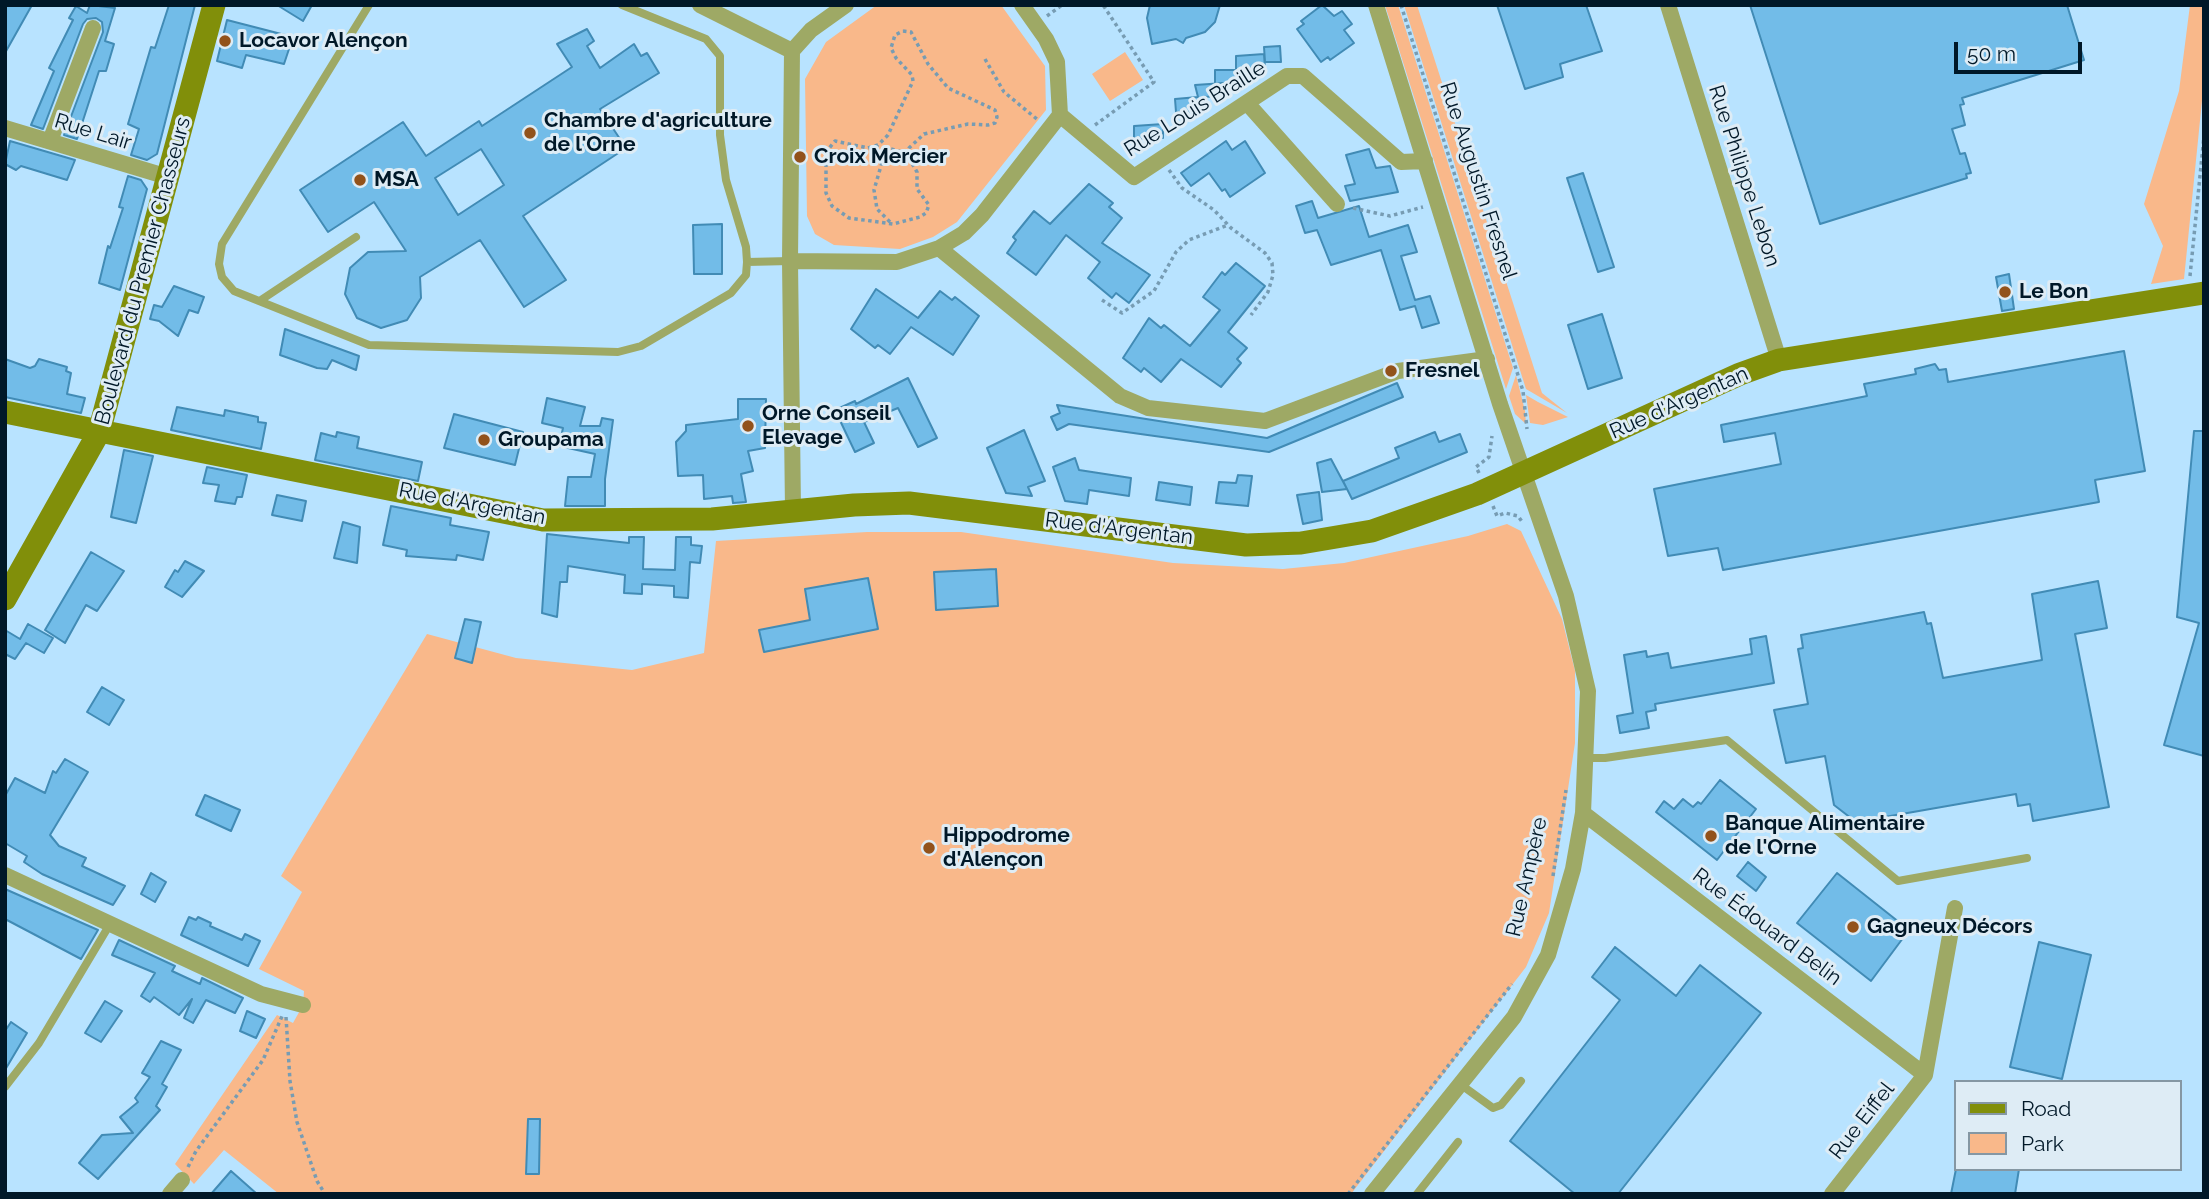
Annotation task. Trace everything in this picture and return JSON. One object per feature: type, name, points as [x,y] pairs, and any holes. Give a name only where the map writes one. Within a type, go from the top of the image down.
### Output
[{"type":"main road","name":"Boulevard du Premier Chasseurs","points":[[5,599],[99,432],[214,5]]},
{"type":"main road","name":"Rue d'Argentan","points":[[5,412],[543,520],[675,520],[909,503],[1234,543],[1301,543],[1371,531],[1525,473],[1740,374],[1779,360],[2196,294]]},
{"type":"street","points":[[700,5],[792,51]]},
{"type":"street","points":[[793,510],[790,261],[792,51],[811,30],[846,5]]},
{"type":"street","points":[[790,261],[897,262],[939,248],[964,233],[982,215],[1051,130],[1060,115],[1057,62],[1046,39],[1022,5]]},
{"type":"street","name":"Rue Augustin Fresnel","points":[[1376,5],[1525,473]]},
{"type":"street","name":"Rue Philippe Lebon","points":[[1668,5],[1779,360]]},
{"type":"street","points":[[50,141],[93,28]]},
{"type":"street","name":"Rue Louis Braille","points":[[1060,115],[1134,177],[1287,76],[1303,76],[1401,162],[1425,161]]},
{"type":"street","points":[[1247,103],[1337,204]]},
{"type":"street","name":"Rue Lair","points":[[5,128],[168,177]]},
{"type":"street","points":[[939,248],[1120,396],[1148,408],[1265,421],[1398,371],[1488,359]]},
{"type":"street","name":"Rue Ampère","points":[[1372,1194],[1514,1017],[1548,954],[1573,869],[1583,813],[1588,691],[1582,657],[1525,473]]},
{"type":"street","name":"Rue Édouard Belin","points":[[1583,813],[1925,1075]]},
{"type":"street","points":[[5,875],[261,995],[303,1005]]},
{"type":"street","points":[[1925,1075],[1955,908]]},
{"type":"street","name":"Rue Eiffel","points":[[1832,1194],[1925,1075]]},
{"type":"street","points":[[170,1194],[182,1180]]},
{"type":"lane","points":[[369,5],[222,244],[219,264],[222,277],[234,291],[369,345],[618,352],[641,346],[731,293],[746,275],[747,262],[746,247],[726,180],[720,135],[720,56],[706,39],[622,5]]},
{"type":"lane","points":[[261,300],[356,237]]},
{"type":"lane","points":[[747,262],[790,261]]},
{"type":"lane","points":[[1585,758],[1605,758],[1727,740],[1898,881],[2027,858]]},
{"type":"lane","points":[[5,1087],[39,1043],[110,924]]},
{"type":"lane","points":[[1460,1084],[1493,1108],[1501,1105],[1521,1081]]},
{"type":"lane","points":[[1417,1194],[1458,1142]]},
{"type":"path","points":[[1083,134],[1154,82],[1103,5]]},
{"type":"path","name":"Rue Augustin Fresnel","points":[[1401,5],[1516,369]]},
{"type":"path","points":[[893,224],[877,209],[874,190],[885,152],[891,149],[906,153],[916,172],[917,189],[929,205],[926,213],[920,217],[893,224],[849,218],[832,206],[826,193],[826,152],[835,141],[868,148],[878,145],[888,135],[913,81],[912,75],[896,58],[891,48],[895,35],[903,31],[911,32],[929,65],[948,88],[995,110],[997,117],[995,123],[988,125],[968,124],[924,134],[916,138],[906,153]]},
{"type":"path","points":[[985,59],[1004,92],[1051,130]]},
{"type":"path","points":[[2196,294],[2204,136]]},
{"type":"path","points":[[1161,159],[1182,188],[1213,209],[1228,225],[1265,253],[1272,263],[1273,275],[1268,292],[1251,315]]},
{"type":"path","points":[[1337,204],[1390,216],[1439,203]]},
{"type":"path","points":[[1102,300],[1122,313],[1154,291],[1176,252],[1189,240],[1228,225]]},
{"type":"path","name":"Rue Ampère","points":[[1551,887],[1566,786]]},
{"type":"path","points":[[1348,1194],[1517,977]]},
{"type":"path","points":[[182,1180],[196,1151],[263,1060],[286,1007],[290,1081],[297,1122],[317,1181],[325,1194]]},
{"type":"green space","points":[[877,5],[1001,5],[1045,66],[1046,110],[957,222],[933,237],[900,249],[834,245],[815,234],[807,216],[805,79],[826,42]]},
{"type":"green space","points":[[1385,5],[1398,5],[1513,368],[1506,389]]},
{"type":"green space","points":[[1404,5],[1417,5],[1542,393],[1567,413],[1526,389]]},
{"type":"green space","points":[[2190,5],[2204,5],[2204,81],[2184,279],[2151,284],[2163,246],[2144,204],[2179,91]]},
{"type":"green space","points":[[1125,52],[1143,80],[1110,101],[1092,74]]},
{"type":"green space","points":[[1516,375],[1526,424],[1515,414],[1509,396]]},
{"type":"green space","points":[[1526,395],[1568,417],[1543,425],[1530,423]]},
{"type":"green space","name":"Hippodrome d'Alençon","points":[[1507,524],[1521,531],[1562,619],[1575,671],[1575,743],[1549,913],[1526,967],[1351,1194],[279,1194],[224,1150],[194,1184],[175,1164],[277,1015],[293,1023],[303,1005],[304,991],[259,969],[302,892],[281,876],[427,634],[516,658],[632,670],[704,653],[716,541],[867,532],[961,532],[1173,563],[1283,569],[1344,563],[1468,536]]},
{"type":"building","points":[[5,5],[32,5],[5,53]]},
{"type":"building","points":[[90,5],[115,8],[105,41],[114,44],[106,71],[99,71],[77,139],[64,135],[103,32],[102,22],[96,18],[87,19],[83,24],[43,129],[31,125],[54,71],[49,68],[73,20],[69,18],[76,6],[87,13]]},
{"type":"building","points":[[169,5],[195,5],[157,154],[147,160],[131,155],[139,129],[128,124],[151,47],[155,48]]},
{"type":"building","points":[[277,5],[312,5],[303,21]]},
{"type":"building","points":[[1150,5],[1220,5],[1215,22],[1205,32],[1186,38],[1183,43],[1176,39],[1152,44],[1147,18]]},
{"type":"building","points":[[1322,5],[1334,16],[1342,11],[1352,24],[1344,30],[1354,43],[1330,60],[1328,57],[1321,62],[1297,29],[1304,24],[1301,21]]},
{"type":"building","points":[[1497,5],[1586,5],[1602,51],[1560,64],[1563,77],[1525,89]]},
{"type":"building","points":[[1750,5],[2067,5],[2084,60],[1962,98],[1964,104],[1960,105],[1965,125],[1952,129],[1960,154],[1965,153],[1971,173],[1966,174],[1967,178],[1820,224]]},
{"type":"building","points":[[227,20],[293,37],[284,64],[246,55],[242,68],[217,61]]},
{"type":"building","points":[[587,29],[594,41],[587,46],[600,68],[634,44],[641,56],[647,53],[659,73],[600,109],[626,148],[523,216],[566,280],[524,307],[480,240],[420,277],[421,298],[407,320],[381,328],[357,318],[345,294],[350,268],[368,252],[406,251],[374,202],[328,232],[300,190],[403,122],[426,156],[479,121],[482,126],[572,67],[557,44]],"holes":[[[481,149],[504,185],[458,215],[435,178]]]},
{"type":"building","points":[[1280,46],[1281,62],[1265,62],[1264,47]]},
{"type":"building","points":[[1264,54],[1265,68],[1246,69],[1246,82],[1215,84],[1215,70],[1236,70],[1236,56]]},
{"type":"building","points":[[1224,83],[1224,96],[1203,97],[1203,111],[1176,112],[1175,99],[1198,97],[1195,85]]},
{"type":"building","points":[[1163,124],[1163,138],[1134,139],[1134,126]]},
{"type":"building","points":[[10,141],[75,160],[67,180],[21,166],[16,170],[5,164]]},
{"type":"building","points":[[1226,141],[1232,150],[1245,141],[1265,173],[1230,197],[1209,173],[1191,186],[1181,173]]},
{"type":"building","points":[[1369,149],[1376,168],[1390,166],[1398,192],[1350,201],[1345,186],[1355,184],[1346,155]]},
{"type":"building","points":[[1583,173],[1614,267],[1598,272],[1567,178]]},
{"type":"building","points":[[128,176],[141,180],[147,189],[120,290],[99,283],[108,246],[110,248],[123,208],[119,207]]},
{"type":"building","points":[[1089,184],[1113,203],[1109,207],[1122,218],[1102,243],[1150,275],[1129,303],[1116,293],[1112,298],[1088,278],[1100,262],[1066,235],[1036,275],[1007,253],[1016,240],[1013,237],[1034,211],[1050,224]]},
{"type":"building","points":[[1312,201],[1318,218],[1359,206],[1369,237],[1408,225],[1417,252],[1401,256],[1415,300],[1430,296],[1439,323],[1422,328],[1415,306],[1400,310],[1381,250],[1331,265],[1317,230],[1305,233],[1296,206]]},
{"type":"building","points":[[722,224],[722,274],[694,274],[693,225]]},
{"type":"building","points":[[1236,263],[1265,286],[1228,332],[1247,348],[1237,359],[1241,363],[1221,387],[1181,359],[1161,382],[1144,368],[1141,372],[1123,358],[1149,318],[1161,328],[1164,325],[1190,346],[1220,310],[1203,297],[1222,272],[1225,275]]},
{"type":"building","points":[[2009,274],[2014,309],[2002,311],[1996,277]]},
{"type":"building","points":[[174,286],[204,297],[198,313],[189,310],[178,336],[159,321],[150,319],[154,305],[162,307]]},
{"type":"building","points":[[876,289],[918,318],[940,291],[952,300],[955,297],[979,316],[953,355],[911,327],[890,354],[878,345],[875,348],[851,329]]},
{"type":"building","points":[[1602,314],[1622,378],[1588,389],[1568,325]]},
{"type":"building","points":[[285,329],[359,356],[356,370],[332,360],[327,369],[317,368],[280,355]]},
{"type":"building","points":[[2124,351],[2145,471],[2095,480],[2099,502],[1723,570],[1718,548],[1668,556],[1654,489],[1781,464],[1775,433],[1724,442],[1721,425],[1867,396],[1864,384],[1916,374],[1915,369],[1935,364],[1939,370],[1946,369],[1948,382]]},
{"type":"building","points":[[5,359],[30,368],[35,366],[39,359],[67,367],[66,371],[71,373],[67,394],[85,398],[81,413],[5,397]]},
{"type":"building","points":[[908,378],[937,438],[918,447],[898,408],[864,422],[874,443],[855,452],[835,410],[855,401],[856,404]]},
{"type":"building","points":[[1397,383],[1403,397],[1269,452],[1069,424],[1057,430],[1051,417],[1060,413],[1057,405],[1267,438]]},
{"type":"building","points":[[547,398],[585,407],[580,426],[600,426],[602,418],[613,420],[605,479],[605,506],[565,506],[568,477],[591,477],[595,454],[559,446],[563,428],[542,423]]},
{"type":"building","points":[[738,399],[766,399],[765,448],[748,451],[753,471],[741,474],[746,502],[733,503],[732,496],[704,499],[703,475],[678,476],[676,442],[686,431],[686,425],[738,419]]},
{"type":"building","points":[[177,407],[224,416],[225,410],[258,417],[258,422],[266,423],[261,449],[171,430]]},
{"type":"building","points":[[454,414],[523,432],[515,465],[444,448]]},
{"type":"building","points":[[1024,430],[1045,481],[1028,487],[1032,496],[1006,493],[987,448]]},
{"type":"building","points":[[2194,431],[2204,431],[2204,756],[2164,745],[2199,623],[2177,617]]},
{"type":"building","points":[[337,432],[359,437],[357,448],[422,462],[418,481],[315,460],[321,433],[336,437]]},
{"type":"building","points":[[1435,432],[1439,442],[1460,434],[1467,452],[1352,499],[1343,481],[1399,458],[1395,448]]},
{"type":"building","points":[[124,450],[153,456],[136,523],[111,517]]},
{"type":"building","points":[[1075,458],[1079,470],[1131,478],[1129,496],[1089,490],[1087,504],[1065,501],[1053,467]]},
{"type":"building","points":[[1331,459],[1347,489],[1322,492],[1317,463]]},
{"type":"building","points":[[207,467],[247,475],[242,497],[237,497],[235,504],[215,501],[219,485],[203,483]]},
{"type":"building","points":[[1238,475],[1252,476],[1248,506],[1216,503],[1219,482],[1236,483]]},
{"type":"building","points":[[1159,482],[1192,487],[1190,505],[1156,500]]},
{"type":"building","points":[[1319,492],[1322,520],[1303,524],[1297,495]]},
{"type":"building","points":[[277,495],[306,501],[302,521],[272,515]]},
{"type":"building","points":[[391,506],[451,518],[450,525],[489,532],[483,560],[457,555],[456,560],[406,556],[407,550],[383,545]]},
{"type":"building","points":[[343,522],[360,527],[357,563],[334,558]]},
{"type":"building","points":[[547,534],[629,543],[629,537],[644,537],[643,569],[675,570],[676,537],[691,537],[691,545],[702,546],[700,563],[690,562],[688,598],[674,597],[674,586],[642,584],[642,594],[624,593],[625,575],[568,566],[567,582],[560,582],[557,617],[542,613]]},
{"type":"building","points":[[91,552],[124,571],[97,611],[86,605],[65,643],[45,630]]},
{"type":"building","points":[[185,561],[204,571],[182,597],[165,587],[175,570],[178,572]]},
{"type":"building","points":[[996,569],[998,606],[936,610],[934,572]]},
{"type":"building","points":[[868,578],[878,629],[764,652],[759,630],[810,620],[805,589]]},
{"type":"building","points":[[2098,581],[2107,628],[2075,634],[2109,807],[2033,821],[2030,804],[2018,806],[2016,794],[1856,822],[1834,805],[1825,756],[1786,763],[1774,710],[1808,704],[1798,649],[1803,648],[1801,635],[1924,612],[1927,624],[1931,623],[1943,678],[2042,660],[2032,594]]},
{"type":"building","points":[[465,619],[481,622],[472,663],[455,658]]},
{"type":"building","points":[[28,624],[53,638],[44,653],[26,643],[15,659],[5,654],[5,630],[20,639]]},
{"type":"building","points":[[1766,636],[1774,683],[1655,704],[1656,710],[1646,712],[1649,728],[1620,733],[1617,716],[1633,713],[1624,655],[1646,651],[1647,657],[1668,653],[1671,668],[1752,654],[1750,639]]},
{"type":"building","points":[[102,687],[124,700],[109,725],[87,712]]},
{"type":"building","points":[[65,759],[88,772],[50,835],[59,846],[86,858],[82,866],[125,886],[113,905],[42,874],[24,862],[27,856],[5,843],[5,796],[15,778],[45,793],[53,771],[56,773]]},
{"type":"building","name":"Banque Alimentaire de l'Orne","points":[[1720,780],[1756,809],[1717,860],[1656,812],[1664,801],[1674,809],[1683,799],[1693,807],[1698,802],[1701,804]]},
{"type":"building","points":[[205,795],[240,810],[231,831],[196,815]]},
{"type":"building","points":[[1748,862],[1766,877],[1756,891],[1737,876]]},
{"type":"building","points":[[151,873],[166,882],[155,902],[141,894]]},
{"type":"building","name":"Gagneux Décors","points":[[1837,873],[1909,930],[1871,981],[1797,923]]},
{"type":"building","points":[[5,889],[98,930],[81,959],[5,919]]},
{"type":"building","points":[[189,917],[196,920],[198,917],[211,923],[210,926],[242,940],[245,934],[260,941],[248,966],[181,935]]},
{"type":"building","points":[[119,940],[175,966],[172,971],[200,984],[202,978],[243,998],[235,1013],[206,1000],[193,1023],[184,1018],[192,999],[179,1015],[154,997],[150,1002],[141,996],[155,973],[112,955]]},
{"type":"building","points":[[2039,942],[2091,955],[2062,1079],[2010,1067]]},
{"type":"building","points":[[1615,947],[1676,996],[1700,965],[1761,1013],[1618,1194],[1575,1194],[1510,1141],[1620,1000],[1592,977]]},
{"type":"building","points":[[105,1001],[122,1011],[101,1042],[85,1033]]},
{"type":"building","points":[[247,1011],[265,1019],[256,1038],[240,1031]]},
{"type":"building","points":[[11,1022],[27,1033],[5,1070],[5,1031]]},
{"type":"building","points":[[161,1041],[181,1050],[162,1084],[167,1087],[156,1106],[160,1110],[98,1179],[79,1163],[102,1135],[133,1133],[120,1117],[138,1102],[135,1098],[150,1077],[142,1073]]},
{"type":"building","points":[[528,1119],[540,1119],[539,1174],[526,1174]]},
{"type":"building","points":[[231,1171],[257,1194],[211,1194]]},
{"type":"building","points":[[1956,1171],[2019,1171],[2015,1194],[1951,1194]]},
{"type":"place","name":"Locavor Alençon","points":[[225,41]]},
{"type":"place","name":"Chambre d'agriculture de l'Orne","points":[[530,133]]},
{"type":"place","name":"Croix Mercier","points":[[800,157]]},
{"type":"place","name":"MSA","points":[[360,180]]},
{"type":"place","name":"Le Bon","points":[[2005,292]]},
{"type":"place","name":"Fresnel","points":[[1391,371]]},
{"type":"place","name":"Orne Conseil Elevage","points":[[748,426]]},
{"type":"place","name":"Groupama","points":[[484,440]]},
{"type":"place","name":"Banque Alimentaire de l'Orne","points":[[1711,836]]},
{"type":"place","name":"Hippodrome d'Alençon","points":[[929,848]]},
{"type":"place","name":"Gagneux Décors","points":[[1853,927]]}]
